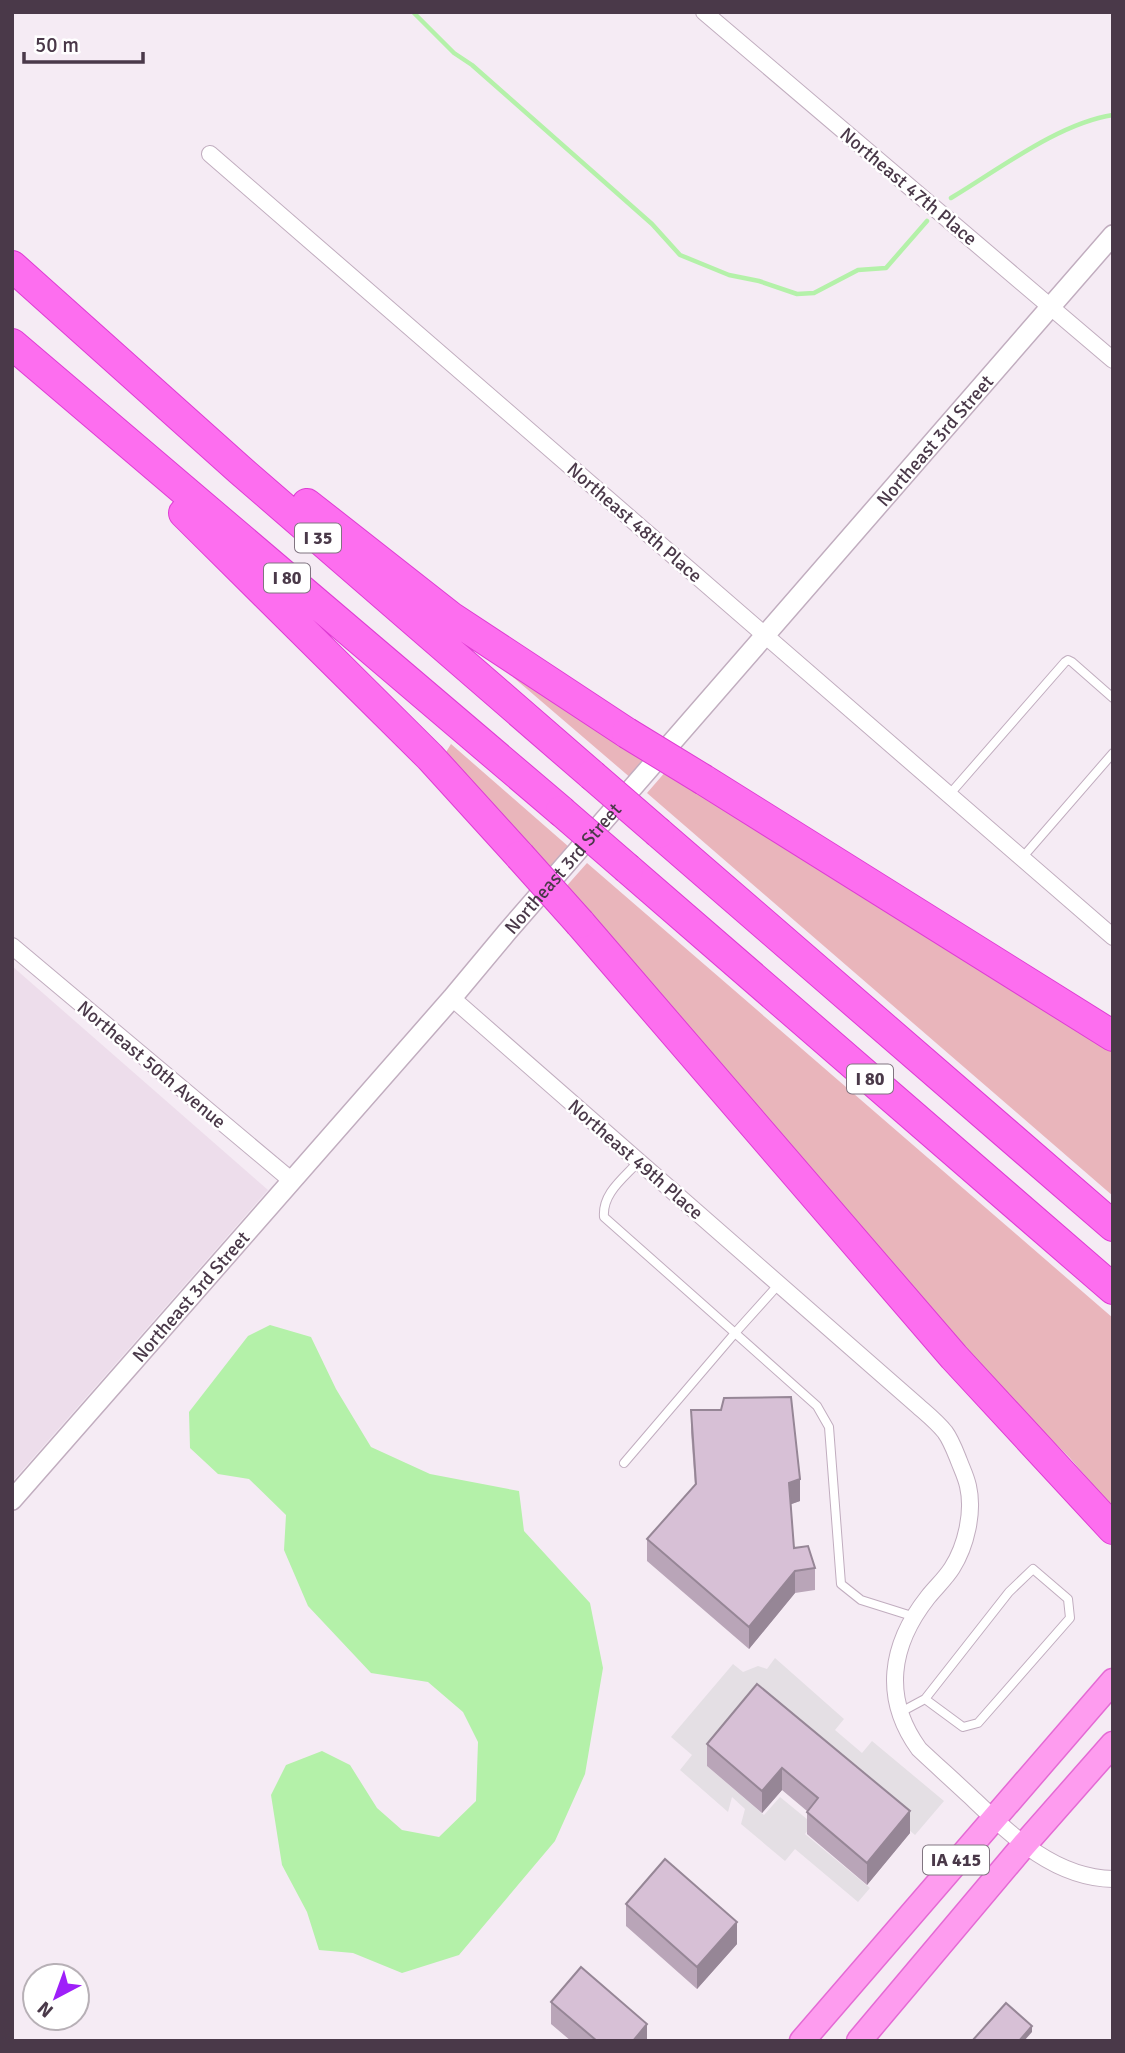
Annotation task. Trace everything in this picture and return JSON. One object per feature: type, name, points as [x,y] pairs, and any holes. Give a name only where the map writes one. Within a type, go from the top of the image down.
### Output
[{"type":"highway","name":"I 35","points":[[12,267],[240,470],[592,775]]},
{"type":"highway","points":[[47,297],[451,617],[627,733],[1113,1036]]},
{"type":"highway","points":[[13,345],[430,757],[580,923],[954,1357],[1113,1529]]},
{"type":"highway","name":"I 80","points":[[13,345],[561,811],[1113,1289]]},
{"type":"highway","name":"I 80","points":[[592,775],[1113,1226]]},
{"type":"main road","name":"IA 415","points":[[802,2041],[1113,1681]]},
{"type":"main road","name":"IA 415","points":[[859,2041],[1113,1744]]},
{"type":"street","name":"Northeast 47th Place","points":[[704,12],[1113,360]]},
{"type":"street","name":"Northeast 48th Place","points":[[210,153],[1113,937]]},
{"type":"street","name":"Northeast 3rd Street","points":[[12,1500],[1113,236]]},
{"type":"street","name":"Northeast 50th Avenue","points":[[12,946],[292,1181]]},
{"type":"street","name":"Northeast 49th Place","points":[[452,998],[820,1319],[945,1432],[955,1450],[968,1486],[970,1510],[961,1551],[952,1569],[915,1617],[898,1655],[894,1679],[899,1713]]},
{"type":"street","points":[[899,1713],[906,1731],[919,1748],[1024,1845],[1057,1866],[1077,1874],[1113,1879]]},
{"type":"lane","points":[[949,795],[1065,662],[1072,662],[1113,698]]},
{"type":"lane","points":[[1022,858],[1113,753]]},
{"type":"lane","points":[[639,1161],[607,1197],[603,1206],[604,1217],[817,1406],[829,1427],[841,1584],[861,1600],[915,1617]]},
{"type":"lane","points":[[624,1462],[779,1284]]},
{"type":"lane","points":[[899,1713],[925,1699],[1009,1592],[1033,1569],[1068,1600],[1070,1618],[978,1723],[963,1727],[925,1699]]},
{"type":"shaded area","points":[[516,673],[649,759],[632,779],[513,677]]},
{"type":"shaded area","points":[[451,744],[569,847],[547,872],[443,757]]},
{"type":"shaded area","points":[[667,770],[1113,1047],[1113,1196],[647,793]]},
{"type":"shaded area","points":[[587,863],[1113,1318],[1113,1508],[1069,1457],[946,1336],[563,890]]},
{"type":"shaded area","points":[[12,966],[268,1190],[12,1482]]},
{"type":"shaded area","points":[[270,1325],[311,1337],[336,1389],[371,1447],[430,1474],[519,1491],[524,1531],[590,1603],[603,1668],[585,1774],[555,1841],[459,1955],[402,1973],[353,1953],[319,1950],[307,1912],[282,1865],[271,1795],[286,1765],[322,1751],[350,1765],[377,1808],[402,1830],[439,1837],[476,1801],[478,1742],[463,1712],[428,1682],[371,1673],[308,1606],[284,1550],[286,1515],[249,1479],[218,1474],[190,1448],[189,1412],[248,1336]]},
{"type":"shaded area","points":[[775,1658],[844,1719],[835,1730],[862,1753],[872,1741],[944,1801],[915,1835],[886,1810],[894,1799],[863,1772],[762,1706],[771,1695],[762,1690],[753,1709],[707,1766],[764,1815],[780,1797],[813,1824],[805,1834],[870,1888],[858,1902],[795,1849],[785,1861],[741,1824],[745,1809],[732,1797],[728,1812],[680,1770],[692,1755],[671,1737],[733,1664],[743,1672],[758,1666],[767,1669]]},
{"type":"building","points":[[791,1397],[800,1479],[789,1483],[794,1548],[808,1546],[815,1568],[795,1571],[749,1627],[647,1539],[696,1484],[691,1410],[721,1410],[724,1398]]},
{"type":"building","points":[[757,1684],[910,1811],[867,1863],[807,1812],[818,1798],[782,1768],[762,1791],[707,1744]]},
{"type":"building","points":[[665,1859],[737,1922],[697,1967],[626,1904]]},
{"type":"building","points":[[581,1967],[647,2024],[633,2041],[597,2041],[551,2002]]},
{"type":"building","points":[[1006,2003],[1032,2026],[1019,2041],[972,2041]]},
{"type":"waterway","points":[[413,12],[454,53],[472,65],[652,224],[680,255],[729,275],[759,281],[797,294],[814,293],[858,270],[886,268],[927,221]]},
{"type":"waterway","points":[[951,198],[1050,137],[1092,120],[1113,115]]}]
